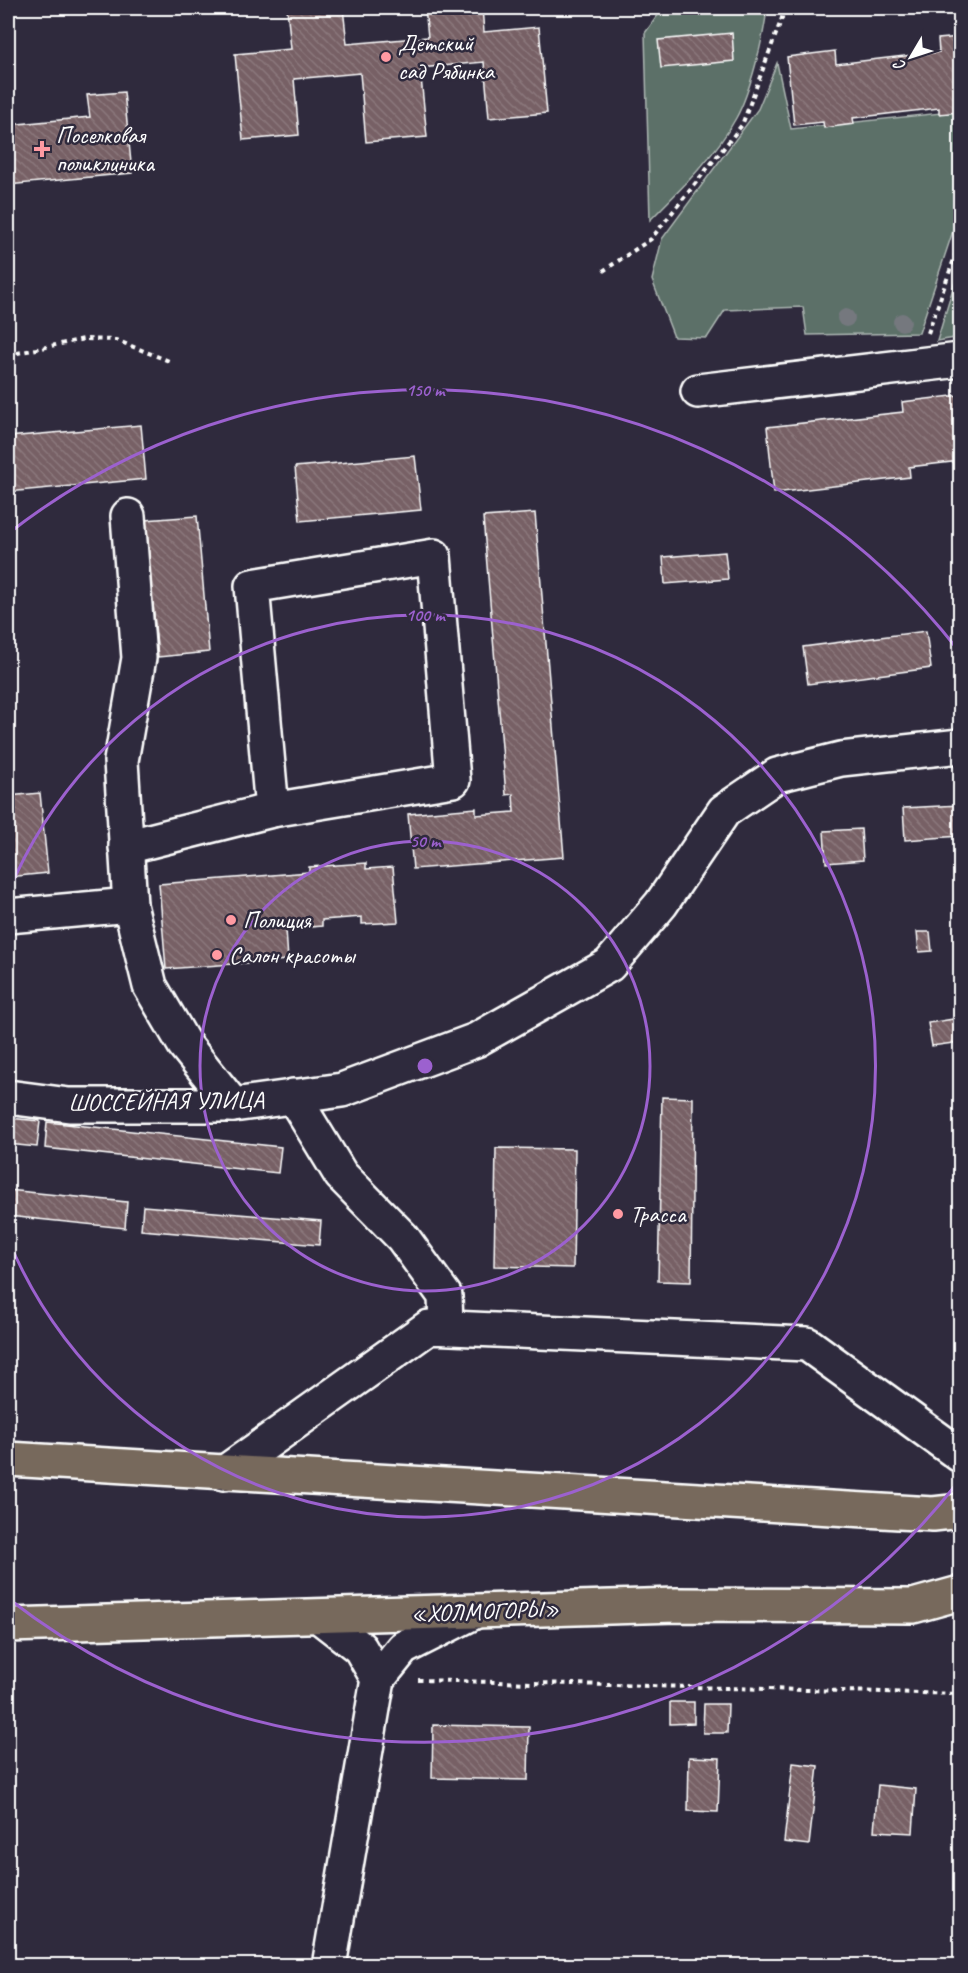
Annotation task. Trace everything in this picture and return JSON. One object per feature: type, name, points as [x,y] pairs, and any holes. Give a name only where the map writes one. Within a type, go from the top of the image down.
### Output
[{"type":"highway","points":[[8,1459],[933,1514],[960,1511]]},
{"type":"highway","name":"«ХОЛМОГОРЫ»","points":[[8,1624],[320,1617],[677,1605],[913,1606],[960,1593]]},
{"type":"street","points":[[698,392],[960,360]]},
{"type":"street","points":[[128,516],[139,658],[122,761],[130,905],[150,986],[184,1044],[233,1105]]},
{"type":"street","points":[[126,847],[272,810],[453,780],[434,556],[252,586],[272,810]]},
{"type":"street","name":"ШОССЕЙНАЯ УЛИЦА","points":[[8,1097],[69,1105],[233,1105],[342,1090],[476,1040],[609,965],[661,904],[724,810],[777,775],[841,759],[960,746]]},
{"type":"street","points":[[8,916],[130,905]]},
{"type":"street","points":[[293,1096],[341,1174],[403,1238],[445,1296],[446,1328]]},
{"type":"street","points":[[224,1473],[429,1327],[807,1344],[960,1455]]},
{"type":"street","points":[[329,1965],[378,1679],[404,1648],[474,1612]]},
{"type":"street","points":[[320,1617],[360,1648],[378,1679]]},
{"type":"path","points":[[603,271],[651,240],[742,125],[782,18],[783,8]]},
{"type":"path","points":[[917,365],[960,242]]},
{"type":"path","points":[[8,352],[13,354],[84,339],[116,340],[169,361]]},
{"type":"path","points":[[378,1679],[960,1694]]},
{"type":"green space","points":[[663,8],[767,8],[756,64],[736,118],[708,159],[650,220],[645,33]]},
{"type":"green space","points":[[777,63],[791,129],[960,111],[960,210],[919,333],[807,335],[803,307],[725,310],[707,338],[674,337],[652,280],[662,239],[758,109]]},
{"type":"green space","points":[[960,265],[960,337],[937,341]]},
{"type":"building","points":[[287,8],[343,8],[347,44],[428,37],[425,8],[482,8],[484,32],[539,27],[547,113],[489,118],[484,62],[420,68],[427,137],[366,142],[360,73],[294,79],[299,135],[243,140],[235,54],[291,49]]},
{"type":"building","points":[[732,33],[734,61],[661,68],[658,40]]},
{"type":"building","points":[[960,37],[960,112],[939,114],[939,108],[853,118],[854,124],[824,128],[823,122],[794,125],[787,57],[835,51],[836,64],[939,52],[938,39]]},
{"type":"building","points":[[124,92],[132,173],[8,185],[8,125],[90,117],[87,95]]},
{"type":"building","points":[[960,395],[960,461],[909,467],[910,477],[774,493],[767,427],[903,412],[902,402]]},
{"type":"building","points":[[141,425],[146,479],[8,492],[8,437]]},
{"type":"building","points":[[415,456],[421,510],[300,521],[295,467]]},
{"type":"building","points":[[535,513],[564,857],[413,869],[408,814],[476,808],[476,815],[514,812],[513,794],[506,795],[483,517]]},
{"type":"building","points":[[197,516],[209,652],[158,657],[145,520]]},
{"type":"building","points":[[725,552],[728,579],[665,584],[663,557]]},
{"type":"building","points":[[926,631],[931,668],[808,684],[803,647]]},
{"type":"building","points":[[40,793],[48,873],[8,877],[8,796]]},
{"type":"building","points":[[960,805],[960,836],[905,840],[903,808]]},
{"type":"building","points":[[861,829],[863,860],[826,863],[824,831]]},
{"type":"building","points":[[366,863],[366,869],[393,867],[398,922],[362,924],[362,917],[322,920],[322,926],[286,929],[288,960],[166,969],[159,884],[309,872],[309,867]]},
{"type":"building","points":[[917,932],[930,932],[932,951],[919,952]]},
{"type":"building","points":[[960,1018],[960,1042],[932,1046],[928,1023]]},
{"type":"building","points":[[662,1097],[693,1098],[691,1282],[658,1281]]},
{"type":"building","points":[[8,1118],[40,1121],[37,1147],[8,1144]]},
{"type":"building","points":[[47,1122],[281,1147],[278,1173],[45,1148]]},
{"type":"building","points":[[496,1148],[575,1149],[573,1268],[494,1266]]},
{"type":"building","points":[[8,1190],[127,1202],[125,1228],[8,1216]]},
{"type":"building","points":[[143,1206],[321,1221],[319,1245],[141,1230]]},
{"type":"building","points":[[670,1702],[694,1702],[694,1723],[670,1724]]},
{"type":"building","points":[[704,1704],[728,1704],[727,1733],[703,1733]]},
{"type":"building","points":[[433,1725],[529,1727],[528,1780],[432,1778]]},
{"type":"building","points":[[689,1757],[720,1758],[718,1812],[688,1811]]},
{"type":"building","points":[[793,1763],[818,1766],[809,1845],[784,1842]]},
{"type":"building","points":[[878,1785],[916,1789],[913,1833],[874,1831]]},
{"type":"place","name":"Детский сад Рябинка","points":[[386,57]]},
{"type":"place","name":"Поселковая поликлиника","points":[[42,149]]},
{"type":"place","name":"Полиция","points":[[231,920]]},
{"type":"place","name":"Салон красоты","points":[[217,955]]},
{"type":"place","name":"Трасса","points":[[618,1214]]}]
